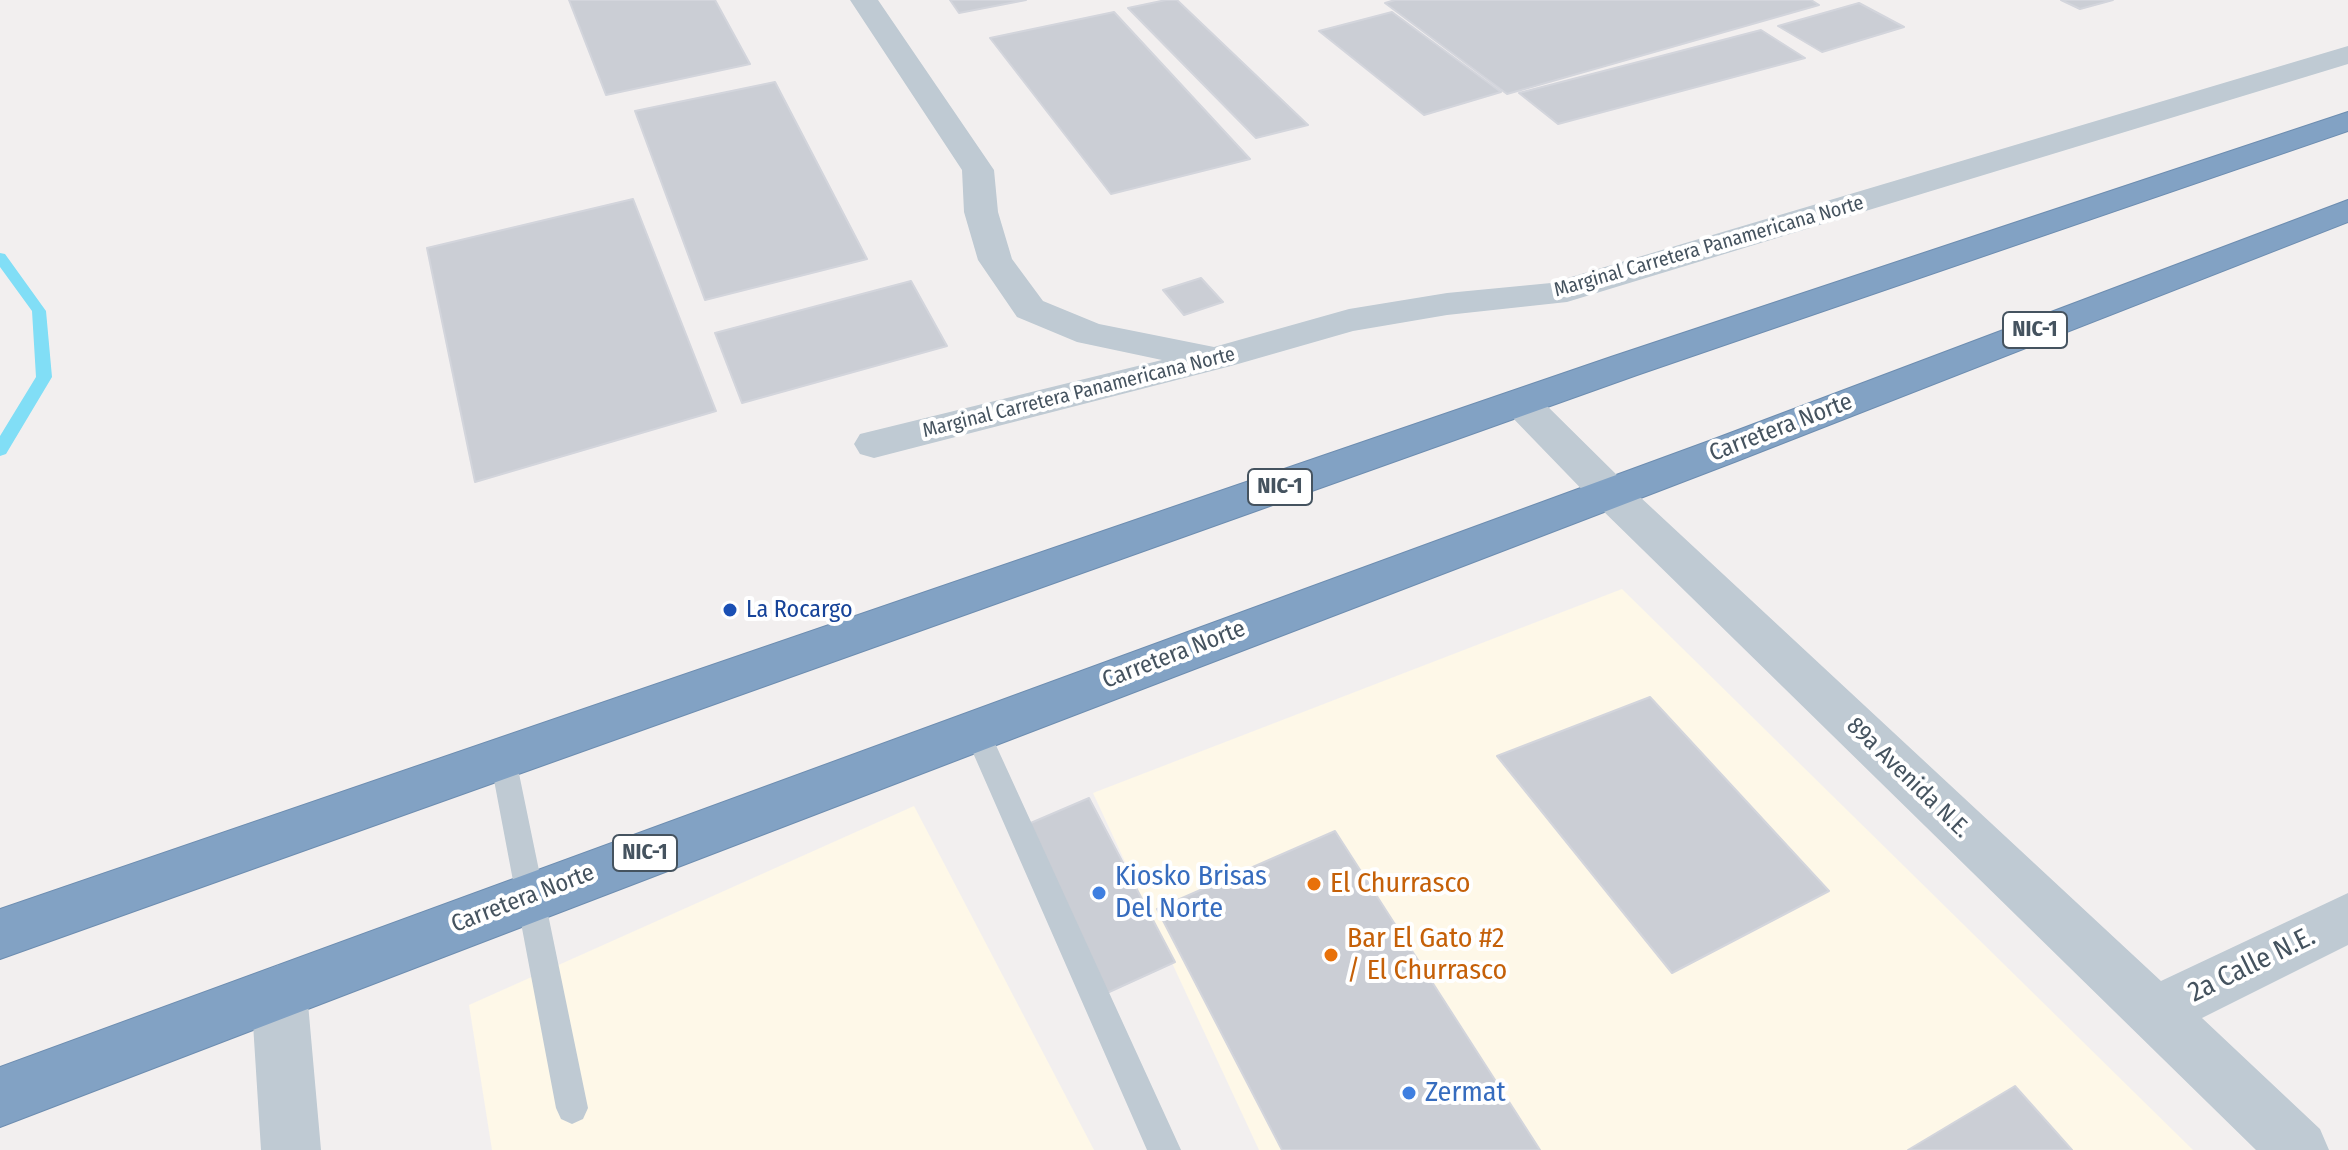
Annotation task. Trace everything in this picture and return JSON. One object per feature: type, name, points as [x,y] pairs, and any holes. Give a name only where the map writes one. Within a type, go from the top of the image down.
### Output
[{"type":"highway","name":"NIC-1","points":[[0,934],[1521,403],[2348,121]]},
{"type":"highway","name":"Carretera Norte","points":[[0,1097],[1610,493],[2348,210]]},
{"type":"street","points":[[864,0],[978,170],[981,212],[995,260],[1030,309],[1090,334],[1218,358]]},
{"type":"street","name":"Marginal Carretera Panamericana Norte","points":[[874,444],[1218,358],[1349,320],[1447,304],[1554,294],[2348,55]]},
{"type":"street","name":"89a Avenida N.E.","points":[[1521,403],[1610,493],[2299,1150]]},
{"type":"street","name":"2a Calle N.E.","points":[[2156,1012],[2348,918]]},
{"type":"street","points":[[279,992],[291,1150]]},
{"type":"lane","points":[[976,730],[1164,1150]]},
{"type":"lane","points":[[503,759],[572,1108]]},
{"type":"shaded area","points":[[1622,589],[2193,1150],[1259,1150],[1093,793]]},
{"type":"shaded area","points":[[914,806],[1094,1150],[492,1150],[469,1005]]},
{"type":"building","points":[[569,0],[715,0],[750,64],[606,95]]},
{"type":"building","points":[[950,0],[1026,0],[959,13]]},
{"type":"building","points":[[1177,0],[1308,125],[1256,138],[1128,8]]},
{"type":"building","points":[[1395,0],[1811,0],[1819,5],[1507,94],[1385,3]]},
{"type":"building","points":[[2061,0],[2113,0],[2080,9]]},
{"type":"building","points":[[1859,3],[1904,27],[1822,52],[1778,26]]},
{"type":"building","points":[[1114,12],[1250,159],[1111,194],[990,38]]},
{"type":"building","points":[[1392,12],[1501,92],[1424,115],[1319,31]]},
{"type":"building","points":[[1761,30],[1805,58],[1558,124],[1519,93]]},
{"type":"building","points":[[775,82],[867,259],[705,300],[635,111]]},
{"type":"building","points":[[633,199],[716,411],[475,482],[427,248]]},
{"type":"building","points":[[1201,278],[1223,302],[1184,315],[1163,290]]},
{"type":"building","points":[[911,281],[947,346],[742,403],[715,333]]},
{"type":"building","points":[[1650,697],[1829,891],[1672,973],[1497,756]]},
{"type":"building","name":"Kiosko Brisas Del Norte","points":[[1089,798],[1175,962],[1107,993],[1026,825]]},
{"type":"building","points":[[1335,831],[1540,1150],[1282,1150],[1157,909]]},
{"type":"building","points":[[2015,1086],[2072,1150],[1908,1150]]},
{"type":"waterway","points":[[0,257],[39,311],[44,377],[0,450]]},
{"type":"place","name":"La Rocargo","points":[[730,610]]},
{"type":"place","name":"El Churrasco","points":[[1314,884]]},
{"type":"place","name":"Kiosko Brisas Del Norte","points":[[1099,893]]},
{"type":"place","name":"Bar El Gato #2 / El Churrasco","points":[[1331,955]]},
{"type":"place","name":"Zermat","points":[[1409,1093]]}]
